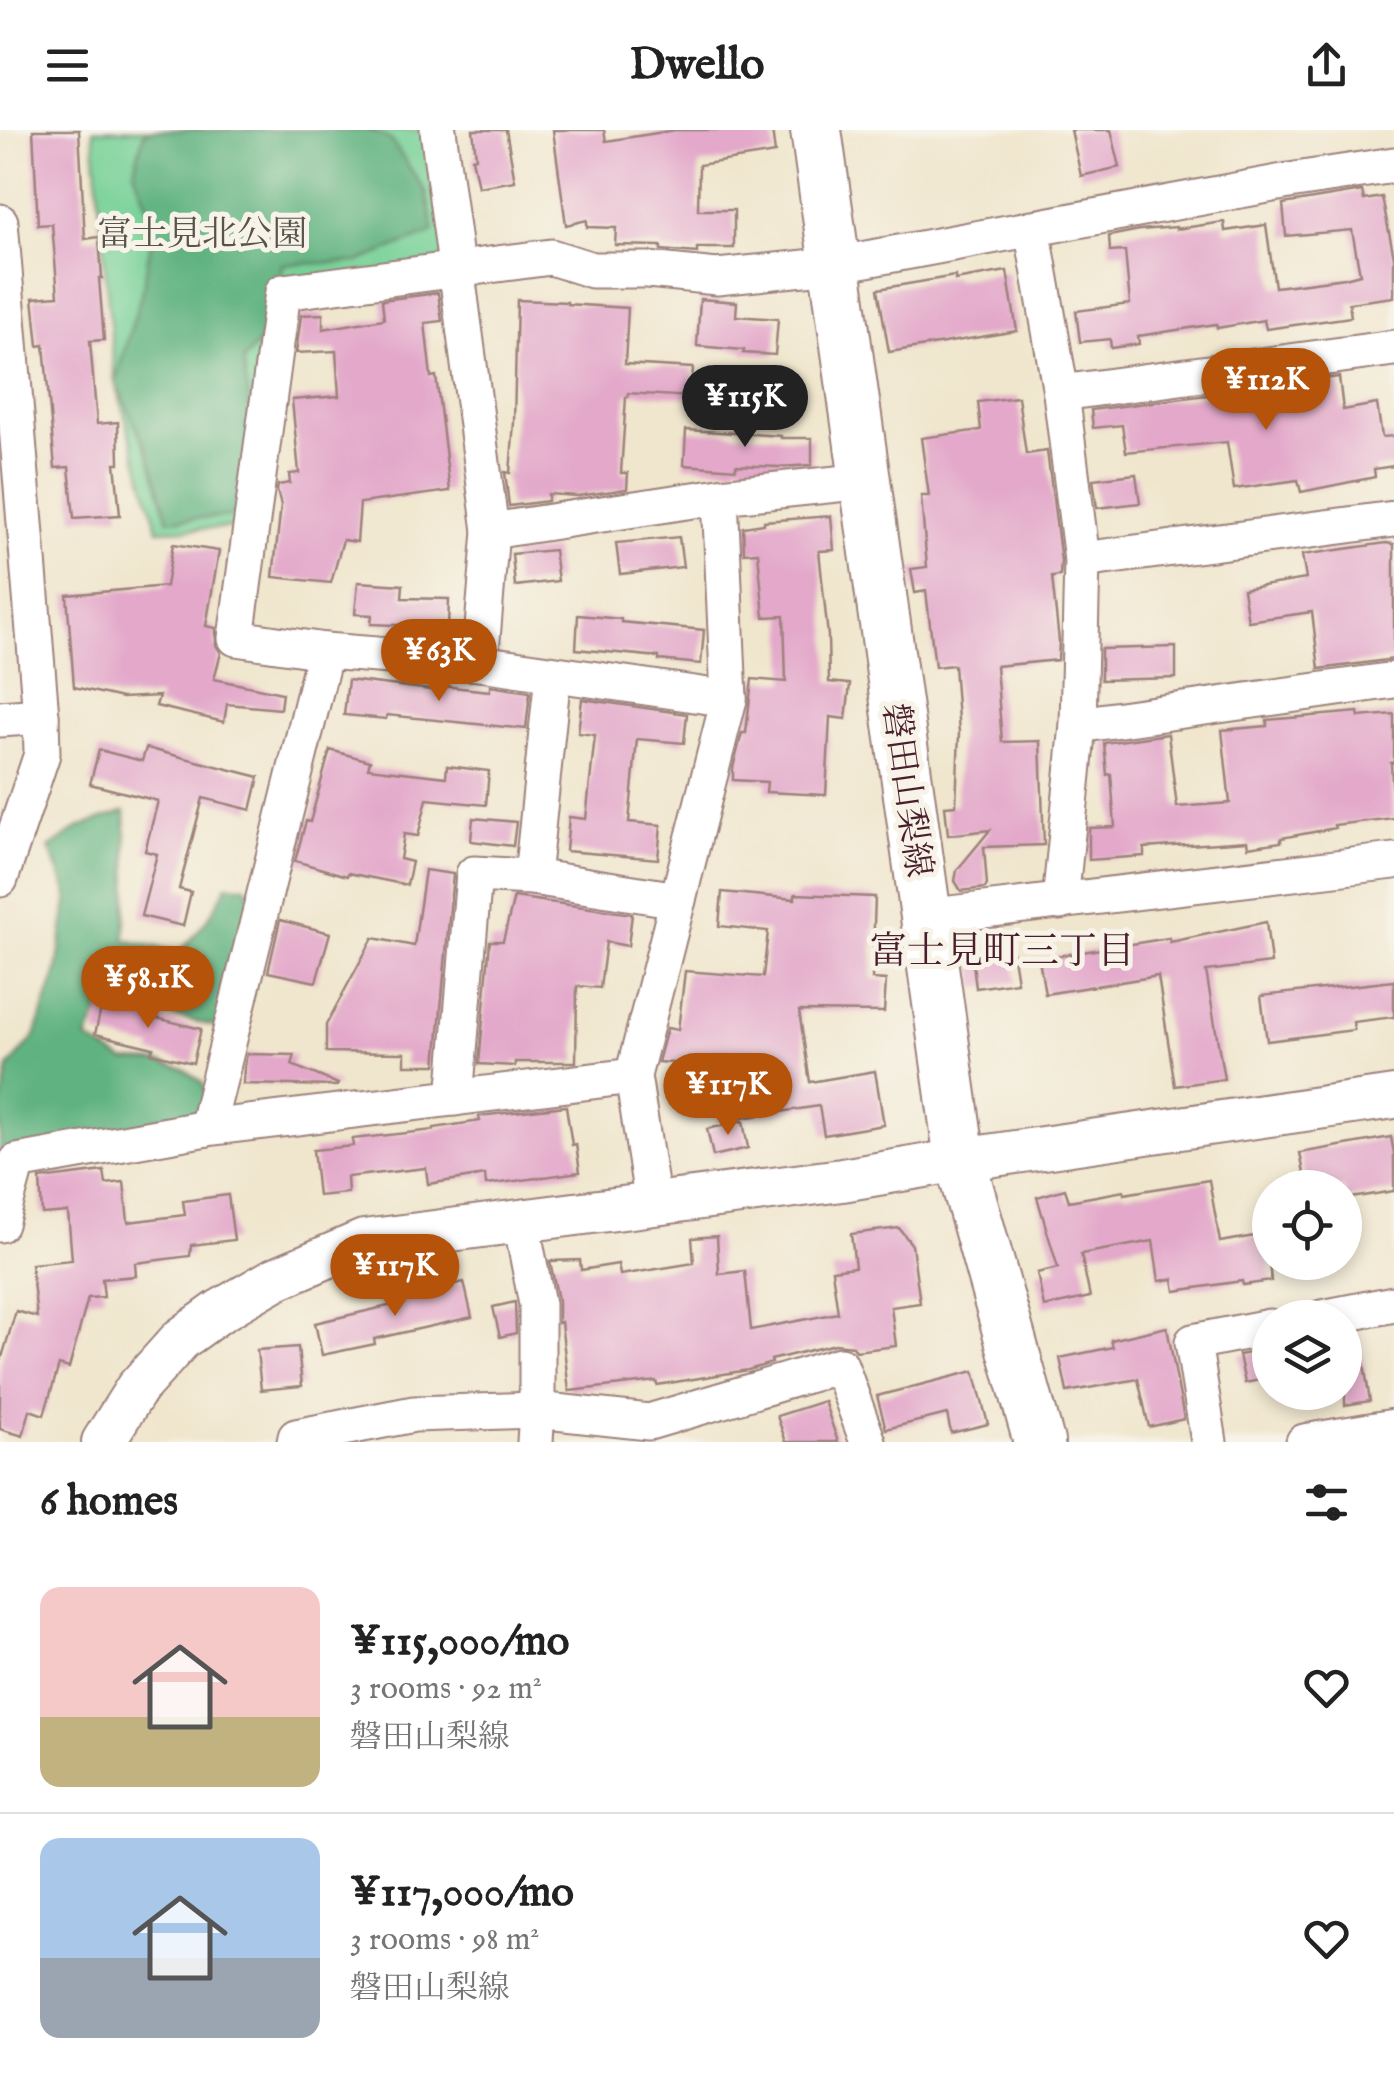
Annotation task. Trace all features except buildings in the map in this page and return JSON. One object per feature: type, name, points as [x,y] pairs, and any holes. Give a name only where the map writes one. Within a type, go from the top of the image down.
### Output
[{"type":"main road","name":"磐田山梨線","points":[[816,130],[960,1160],[1039,1442]]},
{"type":"street","points":[[438,130],[490,531],[480,663]]},
{"type":"street","points":[[730,699],[480,663],[325,651],[236,638],[283,292],[550,257],[592,270],[648,270],[717,277],[834,265],[1394,165]]},
{"type":"street","points":[[0,222],[14,572],[41,716],[42,754],[0,879]]},
{"type":"street","points":[[1032,228],[1061,393],[1082,560],[1078,724],[1060,902]]},
{"type":"street","points":[[1061,393],[1394,348]]},
{"type":"street","points":[[490,531],[720,496],[866,482]]},
{"type":"street","points":[[653,1204],[633,1076],[730,699],[720,496]]},
{"type":"street","points":[[1082,560],[1394,518]]},
{"type":"street","points":[[207,1128],[325,651]]},
{"type":"street","points":[[532,878],[554,674]]},
{"type":"street","points":[[1078,724],[1394,680]]},
{"type":"street","points":[[0,719],[41,716]]},
{"type":"street","points":[[926,917],[1394,862]]},
{"type":"street","points":[[455,1098],[474,874],[532,878],[678,900]]},
{"type":"street","points":[[0,1224],[17,1162],[207,1128],[633,1076]]},
{"type":"street","points":[[103,1442],[137,1388],[181,1339],[275,1279],[364,1241],[842,1180],[1394,1097]]},
{"type":"street","points":[[521,1221],[538,1304],[536,1426]]},
{"type":"street","points":[[1362,1310],[1394,1304]]},
{"type":"street","points":[[1209,1442],[1193,1342],[1252,1331]]},
{"type":"street","points":[[295,1442],[296,1437],[414,1414],[536,1426],[649,1422],[840,1366],[868,1442]]},
{"type":"street","points":[[1304,1442],[1394,1427]]},
{"type":"green space","name":"富士見北公園","points":[[93,130],[438,130],[456,269],[283,292],[251,527],[158,530],[115,382]]},
{"type":"green space","name":"富士見北公園","points":[[368,130],[391,140],[426,192],[434,232],[358,262],[282,264],[279,319],[243,361],[257,488],[231,516],[168,520],[149,454],[115,382],[143,288],[154,224],[134,171],[144,133]]},
{"type":"green space","points":[[125,811],[125,940],[178,952],[206,921],[227,885],[246,886],[253,901],[222,1028],[104,1000],[87,1039],[124,1061],[158,1062],[184,1069],[202,1082],[212,1108],[158,1137],[0,1152],[0,1111],[9,1067],[35,1036],[57,971],[68,894],[49,848],[79,827]]},
{"type":"district","name":"富士見町三丁目","points":[[1002,950]]}]
